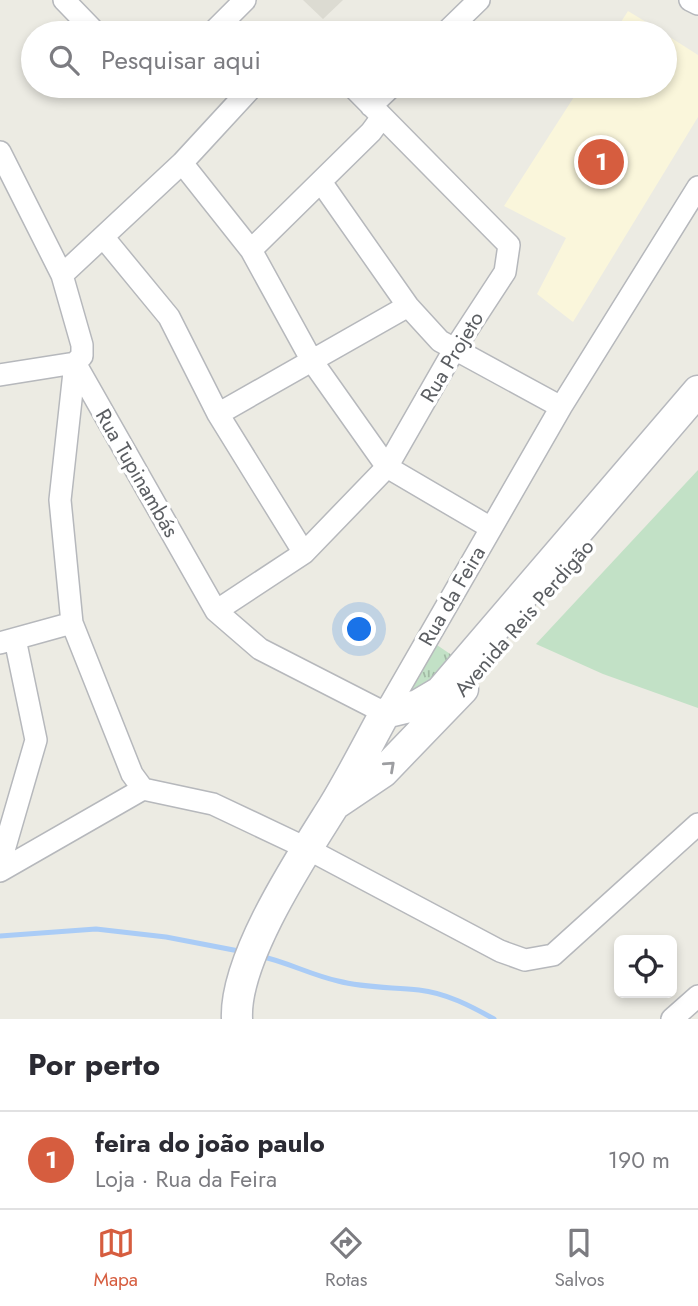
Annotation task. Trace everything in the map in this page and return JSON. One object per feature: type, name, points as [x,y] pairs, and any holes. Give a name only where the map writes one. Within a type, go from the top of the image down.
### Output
[{"type":"street","points":[[64,0],[84,21]]},
{"type":"street","points":[[224,21],[245,0]]},
{"type":"street","points":[[457,21],[479,0]]},
{"type":"street","points":[[690,0],[698,5]]},
{"type":"street","points":[[62,275],[182,163],[242,98]]},
{"type":"street","name":"Rua Projeto","points":[[216,611],[304,553],[387,467],[454,350],[505,272],[509,245],[364,98]]},
{"type":"street","points":[[251,250],[321,182],[385,98]]},
{"type":"street","points":[[0,152],[62,275],[82,345],[82,356],[75,363],[0,375]]},
{"type":"street","points":[[182,163],[251,250],[312,362],[387,467],[491,528]]},
{"type":"street","points":[[321,182],[408,306],[440,341],[561,407]]},
{"type":"street","name":"Rua da Feira","points":[[237,1019],[236,1005],[259,939],[306,848],[334,805],[561,407],[698,187]]},
{"type":"street","points":[[104,238],[169,317],[218,414],[304,553]]},
{"type":"street","points":[[218,414],[408,306]]},
{"type":"street","points":[[75,363],[60,500],[72,623],[132,774],[143,789],[213,804],[306,848],[500,951],[525,960],[537,960],[553,955],[698,824]]},
{"type":"street","name":"Rua Tupinambás","points":[[75,363],[216,611],[260,649],[385,713]]},
{"type":"street","name":"Avenida Reis Perdigão","points":[[334,805],[383,772],[417,740],[698,391]]},
{"type":"street","name":"Avenida Reis Perdigão","points":[[385,713],[432,699],[529,604],[698,413]]},
{"type":"street","points":[[0,864],[36,740],[8,641],[72,623]]},
{"type":"street","points":[[0,871],[143,789]]},
{"type":"street","points":[[672,1019],[698,996]]},
{"type":"shaded area","points":[[303,0],[343,0],[323,19]]},
{"type":"shaded area","points":[[628,11],[644,21],[622,21]]},
{"type":"shaded area","points":[[677,42],[698,55],[698,117],[573,322],[537,294],[566,238],[504,206],[573,98],[677,98]]},
{"type":"green space","points":[[698,470],[698,708],[603,674],[536,644]]},
{"type":"green space","points":[[434,643],[456,658],[419,698],[400,697]]},
{"type":"waterway","points":[[0,936],[96,929],[166,937],[244,952]]},
{"type":"waterway","points":[[260,956],[348,983],[439,994],[494,1019]]},
{"type":"place","name":"feira do joão paulo","points":[[601,162]]}]
